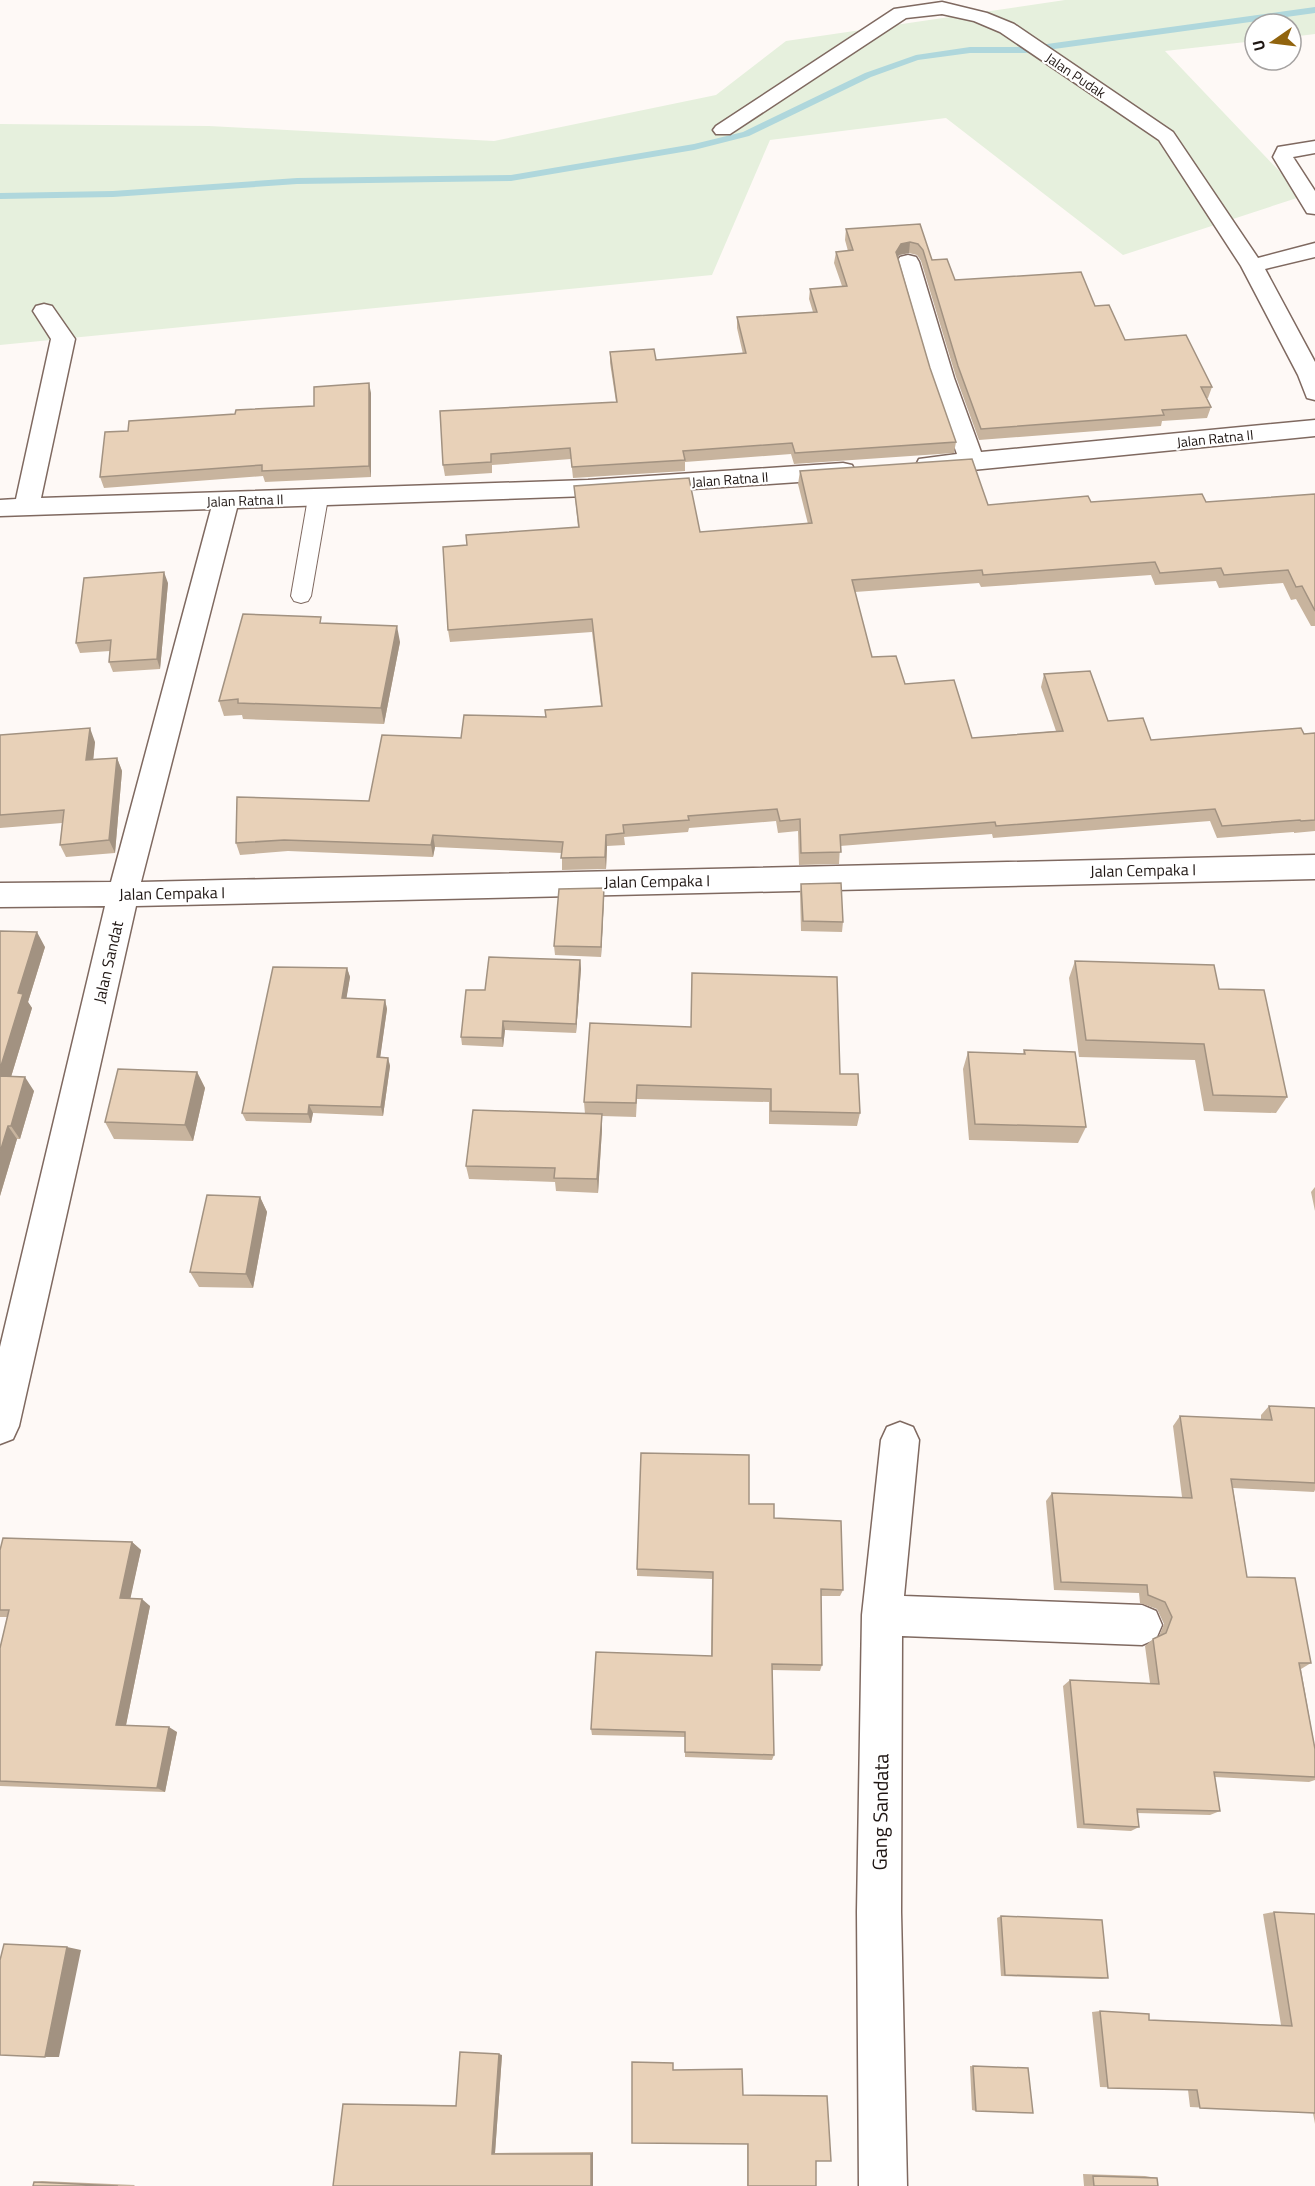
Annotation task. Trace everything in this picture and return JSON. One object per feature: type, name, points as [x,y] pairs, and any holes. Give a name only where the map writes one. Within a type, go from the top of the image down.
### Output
[{"type":"street","name":"Jalan Pudak","points":[[723,130],[901,13],[942,8],[980,17],[1007,28],[1166,136],[1252,266],[1310,375],[1315,393]]},
{"type":"street","points":[[1315,147],[1285,151],[1283,157],[1315,208]]},
{"type":"street","points":[[1252,266],[1315,250]]},
{"type":"street","points":[[908,262],[942,378],[972,462]]},
{"type":"street","points":[[27,507],[63,339],[44,311]]},
{"type":"street","name":"Jalan Ratna II","points":[[902,467],[1315,428]]},
{"type":"street","name":"Jalan Ratna II","points":[[0,508],[588,488],[867,469]]},
{"type":"street","name":"Jalan Sandat","points":[[1,1414],[123,894],[226,501]]},
{"type":"street","name":"Jalan Cempaka I","points":[[0,895],[1315,867]]},
{"type":"street","name":"Gang Sandata","points":[[883,2186],[879,1912],[882,1616],[900,1440]]},
{"type":"street","points":[[882,1616],[1142,1625]]},
{"type":"lane","points":[[301,596],[318,498]]},
{"type":"green space","points":[[1065,0],[1315,0],[1315,34],[1303,36],[1303,12],[1243,12],[1243,42],[1165,51],[1303,196],[1123,255],[946,118],[770,140],[712,275],[0,345],[0,124],[209,126],[494,141],[716,95],[786,41]]},
{"type":"building","points":[[920,224],[932,260],[947,259],[955,280],[1081,272],[1095,306],[1109,305],[1125,340],[1186,335],[1212,387],[1201,387],[1211,407],[1162,410],[1164,415],[981,429],[958,366],[923,250],[918,244],[910,242],[901,244],[896,252],[930,368],[956,442],[795,453],[792,443],[683,451],[685,460],[572,467],[570,448],[491,454],[491,462],[443,465],[440,411],[617,402],[610,352],[654,349],[656,360],[746,353],[737,317],[817,312],[810,289],[847,286],[836,252],[853,250],[846,229]]},
{"type":"building","points":[[369,383],[369,466],[262,471],[262,465],[100,477],[105,432],[128,431],[129,421],[235,414],[236,410],[314,406],[314,387]]},
{"type":"building","points":[[972,459],[988,505],[1088,496],[1091,502],[1202,494],[1206,502],[1315,494],[1315,611],[1302,586],[1296,587],[1288,570],[1224,575],[1221,568],[1160,573],[1155,562],[983,575],[982,570],[852,580],[872,657],[896,656],[905,684],[954,680],[972,738],[1063,731],[1044,674],[1090,671],[1108,721],[1143,718],[1151,740],[1301,728],[1304,734],[1315,733],[1315,820],[1222,826],[1215,809],[996,826],[995,822],[840,835],[841,852],[801,853],[800,819],[780,821],[777,809],[688,816],[689,820],[623,825],[624,833],[606,835],[605,857],[561,858],[563,842],[433,835],[431,845],[284,840],[236,843],[237,797],[369,801],[382,735],[461,738],[464,715],[546,717],[545,710],[602,706],[592,619],[448,630],[443,547],[467,545],[466,535],[579,527],[574,486],[689,478],[700,532],[812,523],[800,471]]},
{"type":"building","points":[[164,572],[157,659],[109,662],[111,640],[76,643],[84,578]]},
{"type":"building","points":[[243,614],[321,617],[320,623],[397,626],[381,708],[238,703],[238,699],[219,701]]},
{"type":"building","points":[[90,728],[86,760],[117,758],[109,840],[60,845],[64,810],[0,815],[0,735]]},
{"type":"building","points":[[841,883],[843,922],[803,921],[801,884]]},
{"type":"building","points":[[604,888],[601,947],[554,946],[559,889]]},
{"type":"building","points":[[0,931],[37,932],[18,993],[23,994],[0,1069]]},
{"type":"building","points":[[489,957],[580,960],[576,1024],[503,1021],[502,1038],[461,1037],[466,990],[485,990]]},
{"type":"building","points":[[1075,961],[1214,965],[1219,989],[1264,990],[1287,1097],[1213,1095],[1204,1044],[1086,1040]]},
{"type":"building","points":[[273,967],[347,968],[342,998],[385,1000],[377,1057],[388,1058],[381,1107],[309,1105],[308,1114],[242,1113]]},
{"type":"building","points":[[692,973],[837,977],[840,1074],[858,1074],[860,1113],[771,1111],[771,1089],[637,1085],[636,1103],[584,1102],[590,1023],[691,1027]]},
{"type":"building","points":[[1024,1050],[1075,1052],[1086,1127],[975,1124],[968,1052],[1025,1054]]},
{"type":"building","points":[[118,1069],[197,1072],[185,1125],[105,1122]]},
{"type":"building","points":[[0,1076],[25,1077],[11,1126],[8,1126],[0,1152]]},
{"type":"building","points":[[473,1110],[602,1114],[597,1179],[554,1178],[555,1168],[466,1166]]},
{"type":"building","points":[[207,1195],[260,1197],[246,1274],[190,1272]]},
{"type":"building","points":[[1269,1406],[1315,1408],[1315,1483],[1231,1479],[1247,1577],[1295,1578],[1311,1663],[1299,1663],[1315,1749],[1315,1777],[1214,1772],[1220,1811],[1137,1809],[1139,1827],[1084,1824],[1070,1680],[1159,1684],[1153,1639],[1166,1633],[1172,1617],[1165,1602],[1148,1595],[1147,1585],[1061,1582],[1052,1493],[1192,1498],[1180,1416],[1272,1420]]},
{"type":"building","points":[[641,1453],[749,1455],[749,1504],[774,1504],[774,1518],[841,1521],[843,1590],[821,1589],[822,1665],[772,1664],[774,1755],[685,1752],[685,1732],[591,1729],[596,1652],[712,1656],[713,1572],[637,1569]]},
{"type":"building","points":[[3,1538],[132,1542],[120,1598],[142,1599],[116,1725],[169,1727],[157,1788],[0,1781],[0,1648],[9,1610],[0,1610],[0,1550]]},
{"type":"building","points":[[1274,1912],[1315,1914],[1315,2113],[1200,2108],[1197,2090],[1108,2088],[1100,2011],[1149,2014],[1149,2020],[1292,2026]]},
{"type":"building","points":[[1001,1916],[1102,1920],[1108,1978],[1005,1975]]},
{"type":"building","points":[[4,1944],[67,1947],[45,2057],[0,2055],[0,1960]]},
{"type":"building","points":[[460,2052],[499,2054],[492,2154],[591,2154],[591,2186],[333,2186],[343,2104],[456,2106]]},
{"type":"building","points":[[632,2062],[673,2063],[673,2070],[742,2069],[743,2095],[827,2096],[831,2161],[816,2161],[816,2186],[748,2186],[748,2144],[632,2143]]},
{"type":"building","points":[[973,2066],[1028,2068],[1033,2113],[976,2111]]},
{"type":"building","points":[[1093,2176],[1157,2178],[1158,2186],[1094,2186]]},
{"type":"building","points":[[34,2182],[118,2186],[33,2186]]},
{"type":"waterway","points":[[0,196],[113,194],[297,181],[511,178],[694,147],[746,134],[868,75],[916,58],[970,50],[1025,50],[1315,10]]}]
